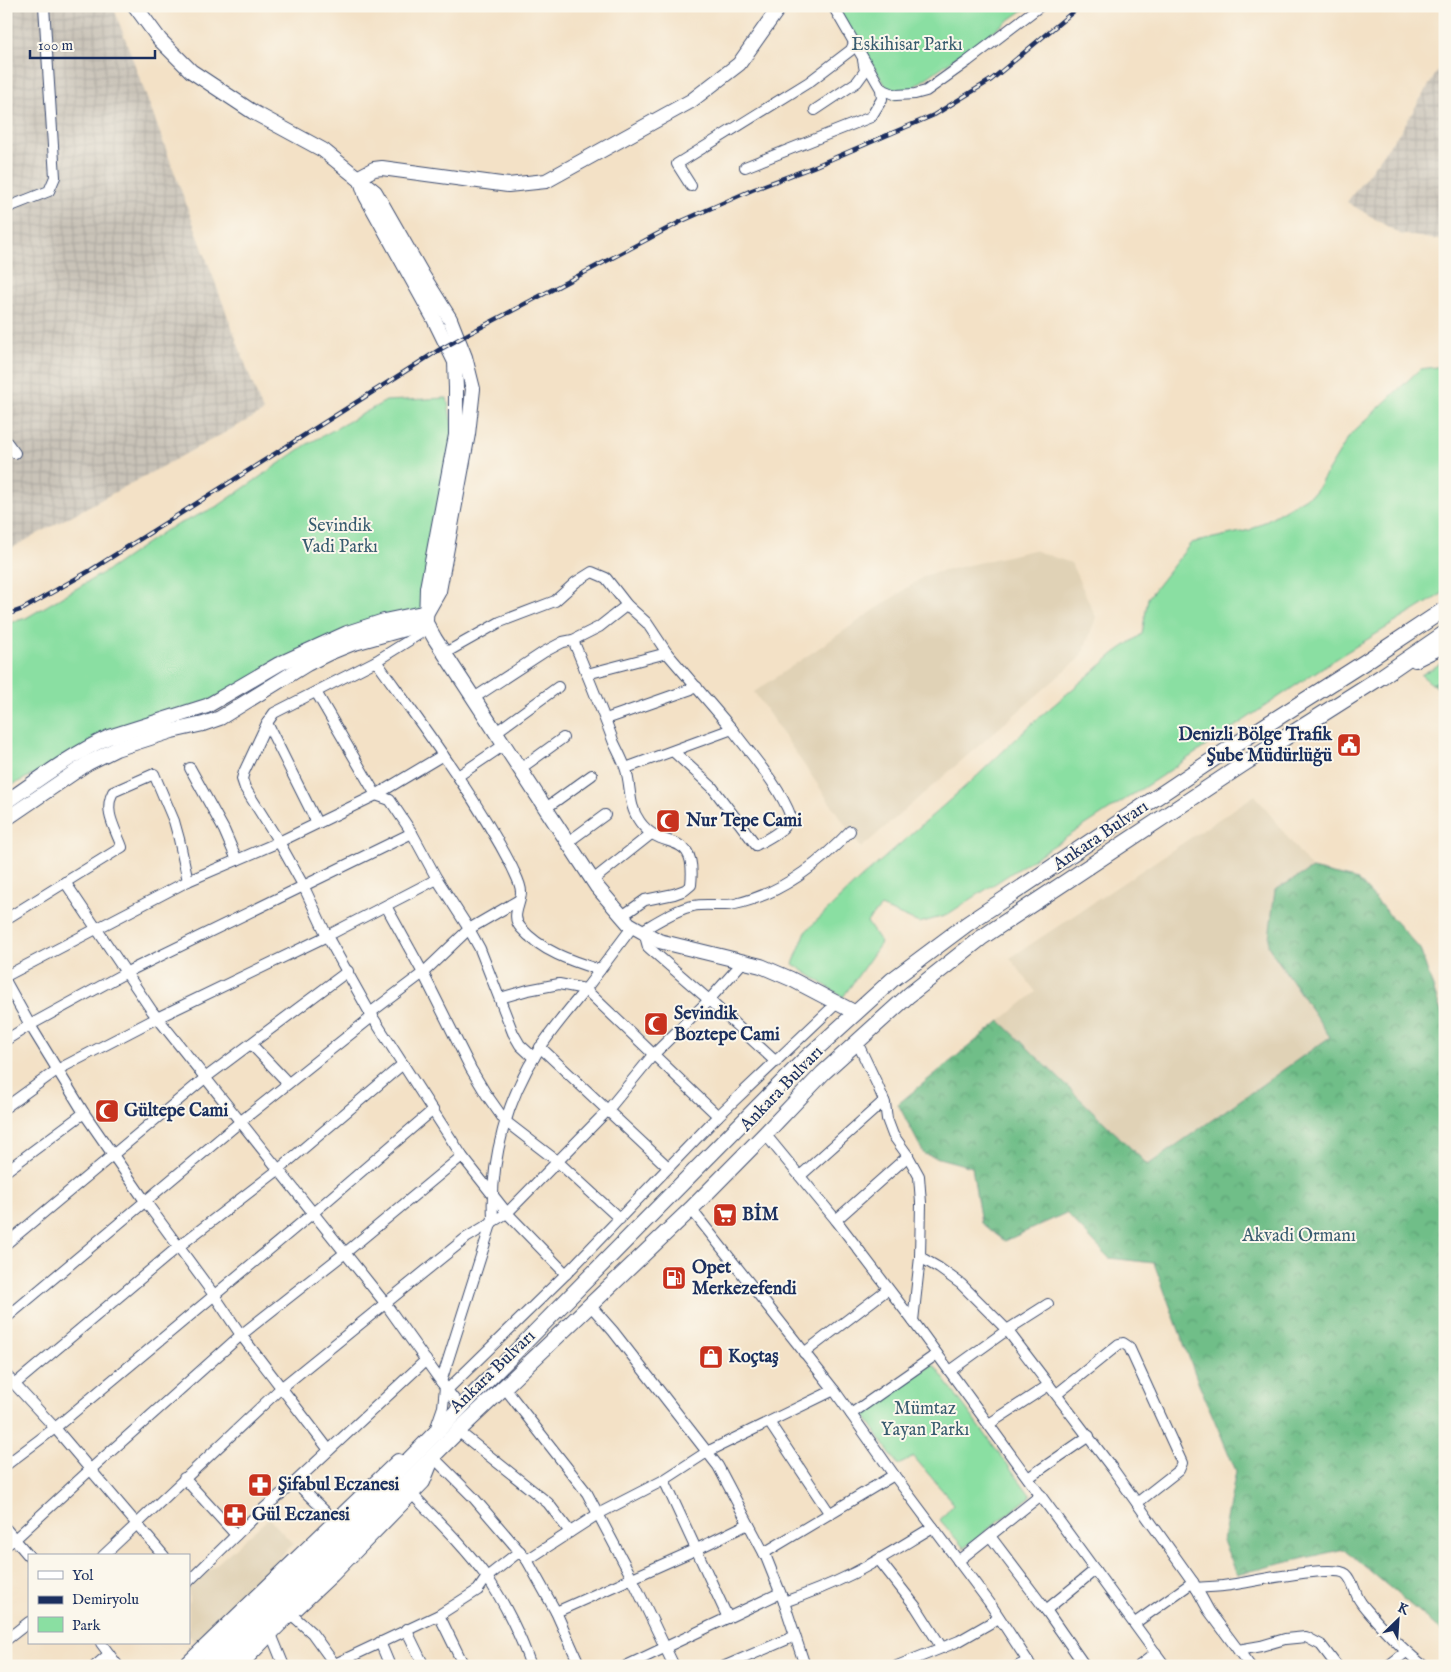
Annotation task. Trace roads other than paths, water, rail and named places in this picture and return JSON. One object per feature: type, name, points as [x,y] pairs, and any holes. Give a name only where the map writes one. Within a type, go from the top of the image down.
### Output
[{"type":"main road","name":"Ankara Bulvarı","points":[[205,1666],[804,1060],[892,980],[967,924],[1230,748],[1366,662],[1445,609]]},
{"type":"main road","name":"Ankara Bulvarı","points":[[224,1666],[458,1431],[691,1209],[823,1073],[908,995],[981,938],[1242,764],[1381,677],[1445,634]]},
{"type":"street","points":[[6,208],[49,191],[55,176],[44,6]]},
{"type":"street","points":[[135,6],[160,40],[191,71],[253,112],[323,150],[375,192],[450,319],[465,357],[473,389],[468,434],[439,591],[427,621],[376,661],[274,713],[267,723],[242,779],[245,788],[303,885],[327,936],[372,1014],[462,1156],[506,1212],[566,1274]]},
{"type":"street","points":[[360,178],[374,168],[382,168],[508,186],[546,181],[691,101],[739,64],[780,6]]},
{"type":"street","points":[[745,167],[871,117],[882,99],[881,89],[832,6]]},
{"type":"street","points":[[881,89],[896,96],[926,91],[1040,6]]},
{"type":"street","points":[[690,186],[677,164],[808,82],[851,50],[854,43]]},
{"type":"street","points":[[815,110],[858,82],[865,72],[862,56]]},
{"type":"street","points":[[6,441],[15,453]]},
{"type":"street","points":[[445,653],[500,622],[555,601],[576,582],[592,572],[606,578],[627,605],[647,623],[667,653],[732,729],[771,782],[787,806],[791,817],[787,824],[774,835],[756,845],[712,786],[674,752]]},
{"type":"street","points":[[474,698],[544,652],[598,627],[627,605]]},
{"type":"street","points":[[6,802],[70,758],[94,744],[109,737],[207,706],[279,664],[347,633],[384,621],[427,621]]},
{"type":"street","points":[[427,621],[445,653],[593,880],[622,916],[639,930],[659,941],[761,966],[856,1013]]},
{"type":"street","points":[[6,819],[88,763],[116,749],[220,718],[321,657],[351,644],[427,621]]},
{"type":"street","points":[[572,640],[626,768],[631,805],[640,822],[651,834],[683,846],[689,853],[693,870],[691,885],[685,890],[645,900],[622,916]]},
{"type":"street","points":[[1381,677],[1445,645]]},
{"type":"street","points":[[587,674],[667,653]]},
{"type":"street","points":[[376,661],[458,776],[498,840],[516,876],[521,891],[515,917],[519,926],[531,938],[549,950],[570,960],[600,970]]},
{"type":"street","points":[[496,732],[558,687]]},
{"type":"street","points":[[606,719],[697,687]]},
{"type":"street","points":[[316,692],[376,795],[390,800],[412,833],[480,949],[513,1033],[520,1045],[534,1058]]},
{"type":"street","points":[[267,723],[317,823]]},
{"type":"street","points":[[626,768],[674,752],[732,729]]},
{"type":"street","points":[[520,769],[563,738]]},
{"type":"street","points":[[458,776],[504,745]]},
{"type":"street","points":[[6,976],[188,881],[279,842],[376,795],[443,755]]},
{"type":"street","points":[[190,768],[224,830],[237,860]]},
{"type":"street","points":[[6,919],[122,847],[108,810],[108,801],[113,792],[154,774],[174,821],[188,881]]},
{"type":"street","points":[[546,808],[592,775]]},
{"type":"street","points":[[568,842],[605,815]]},
{"type":"street","points":[[639,930],[691,906],[736,904],[780,888],[808,870],[832,850],[850,831]]},
{"type":"street","points":[[6,1040],[125,973],[412,833]]},
{"type":"street","points":[[593,880],[651,834]]},
{"type":"street","points":[[6,1107],[57,1070],[157,1018],[327,936],[437,878]]},
{"type":"street","points":[[65,882],[157,1018],[386,1303],[444,1387],[461,1408]]},
{"type":"street","points":[[6,1318],[240,1122],[423,973],[469,929],[519,900]]},
{"type":"street","points":[[386,906],[423,973],[472,1070],[505,1121],[557,1161],[620,1219]]},
{"type":"street","points":[[639,930],[648,947],[776,1062]]},
{"type":"street","name":"Ankara Bulvarı","points":[[433,1436],[443,1407],[444,1387],[492,1222],[492,1194],[505,1121],[534,1058],[554,1027],[600,970],[639,930]]},
{"type":"street","points":[[105,1554],[281,1388],[466,1238],[506,1212],[607,1110],[654,1055],[709,1000],[743,962]]},
{"type":"street","points":[[6,1244],[205,1078],[348,972]]},
{"type":"street","points":[[6,982],[84,1113],[145,1202],[214,1295],[241,1335],[329,1450]]},
{"type":"street","points":[[500,998],[558,984],[585,989],[718,1116]]},
{"type":"street","points":[[444,1387],[566,1274],[718,1116],[837,1003]]},
{"type":"street","points":[[857,1042],[884,1101],[892,1135],[908,1156],[919,1176],[922,1203],[920,1258],[913,1321]]},
{"type":"street","points":[[251,1044],[288,1084]]},
{"type":"street","points":[[540,1047],[668,1167]]},
{"type":"street","points":[[162,1554],[91,1468],[9,1380],[278,1170],[404,1064]]},
{"type":"street","points":[[800,1176],[884,1101]]},
{"type":"street","points":[[6,1465],[55,1428],[313,1213],[433,1110]]},
{"type":"street","points":[[6,1171],[84,1113]]},
{"type":"street","points":[[765,1134],[836,1220],[913,1321],[1165,1666]]},
{"type":"street","points":[[10,1542],[241,1335],[345,1253],[462,1156]]},
{"type":"street","points":[[836,1220],[908,1156]]},
{"type":"street","points":[[691,1209],[834,1390],[894,1476],[999,1618],[1030,1663],[1018,1666]]},
{"type":"street","points":[[920,1258],[939,1268],[961,1284],[1007,1330],[1089,1436],[1137,1502],[1195,1585],[1209,1611],[1250,1666]]},
{"type":"street","points":[[804,1353],[888,1289]]},
{"type":"street","points":[[950,1371],[1007,1330],[1048,1304]]},
{"type":"street","points":[[590,1305],[613,1331],[718,1466],[764,1553],[782,1597],[805,1666]]},
{"type":"street","points":[[1056,1394],[1119,1344],[1123,1343],[1129,1347],[1182,1462],[1179,1470],[1137,1502]]},
{"type":"street","points":[[851,1414],[937,1354]]},
{"type":"street","points":[[190,1580],[262,1510],[295,1482],[426,1360]]},
{"type":"street","points":[[989,1424],[1049,1384]]},
{"type":"street","points":[[504,1387],[587,1492],[632,1578],[674,1666]]},
{"type":"street","points":[[527,1560],[598,1514],[664,1480],[707,1452],[834,1390]]},
{"type":"street","points":[[769,1422],[830,1514]]},
{"type":"street","points":[[458,1431],[548,1503],[570,1532]]},
{"type":"street","points":[[185,1666],[400,1460],[433,1436]]},
{"type":"street","points":[[1028,1478],[1089,1436]]},
{"type":"street","points":[[239,1666],[345,1563],[423,1482],[434,1457],[473,1497],[527,1560],[556,1612],[580,1666]]},
{"type":"street","points":[[764,1553],[894,1476]]},
{"type":"street","points":[[184,1478],[236,1535]]},
{"type":"street","points":[[664,1480],[728,1618]]},
{"type":"street","points":[[295,1482],[335,1521]]},
{"type":"street","points":[[411,1493],[466,1551],[487,1577],[507,1611],[531,1666]]},
{"type":"street","points":[[958,1561],[1041,1495]]},
{"type":"street","points":[[556,1612],[695,1550],[748,1524]]},
{"type":"street","points":[[626,1666],[728,1618],[782,1597],[816,1590],[879,1560],[932,1527]]},
{"type":"street","points":[[6,1529],[10,1542],[28,1555]]},
{"type":"street","points":[[990,1536],[1046,1610],[1085,1666]]},
{"type":"street","points":[[291,1614],[312,1633],[335,1665],[406,1629],[439,1615],[478,1590],[487,1577],[520,1551]]},
{"type":"street","points":[[879,1560],[916,1607],[942,1648]]},
{"type":"street","points":[[1046,1610],[1095,1570]]},
{"type":"street","points":[[1135,1623],[1195,1585],[1224,1586],[1271,1577],[1339,1571],[1345,1573],[1351,1580],[1359,1601],[1382,1627],[1406,1652],[1424,1666]]},
{"type":"street","points":[[439,1615],[464,1666]]},
{"type":"street","points":[[897,1666],[909,1664],[959,1641],[999,1618]]},
{"type":"street","points":[[6,1640],[28,1623]]},
{"type":"street","points":[[406,1629],[424,1666]]},
{"type":"street","points":[[271,1634],[284,1666]]},
{"type":"street","points":[[725,1666],[795,1636]]},
{"type":"street","points":[[1238,1650],[1285,1638],[1306,1637],[1321,1645],[1337,1666]]},
{"type":"street","points":[[380,1642],[390,1666]]},
{"type":"street","points":[[102,1644],[118,1666]]},
{"type":"street","points":[[1139,1666],[1156,1652]]},
{"type":"street","points":[[1388,1666],[1406,1652]]},
{"type":"street","points":[[95,1666],[109,1654]]},
{"type":"railway","points":[[6,615],[23,609],[91,570],[439,350],[470,333],[682,221],[934,115],[991,80],[1080,6]]},
{"type":"place","name":"Denizli Bölge Trafik Şube Müdürlüğü","points":[[1349,745]]},
{"type":"place","name":"Nur Tepe Cami","points":[[668,821]]},
{"type":"place","name":"Sevindik Boztepe Cami","points":[[656,1024]]},
{"type":"place","name":"Gültepe Cami","points":[[107,1111]]},
{"type":"place","name":"BİM","points":[[725,1215]]},
{"type":"place","name":"Opet Merkezefendi","points":[[674,1278]]},
{"type":"place","name":"Koçtaş","points":[[711,1357]]},
{"type":"place","name":"Şifabul Eczanesi","points":[[260,1485]]},
{"type":"place","name":"Gül Eczanesi","points":[[235,1515]]},
{"type":"park label","name":"Eskihisar Parkı","points":[[907,45]]},
{"type":"park label","name":"Sevindik Vadi Parkı","points":[[340,536]]},
{"type":"park label","name":"Akvadi Ormanı","points":[[1299,1236]]},
{"type":"park label","name":"Mümtaz Yayan Parkı","points":[[925,1419]]}]
